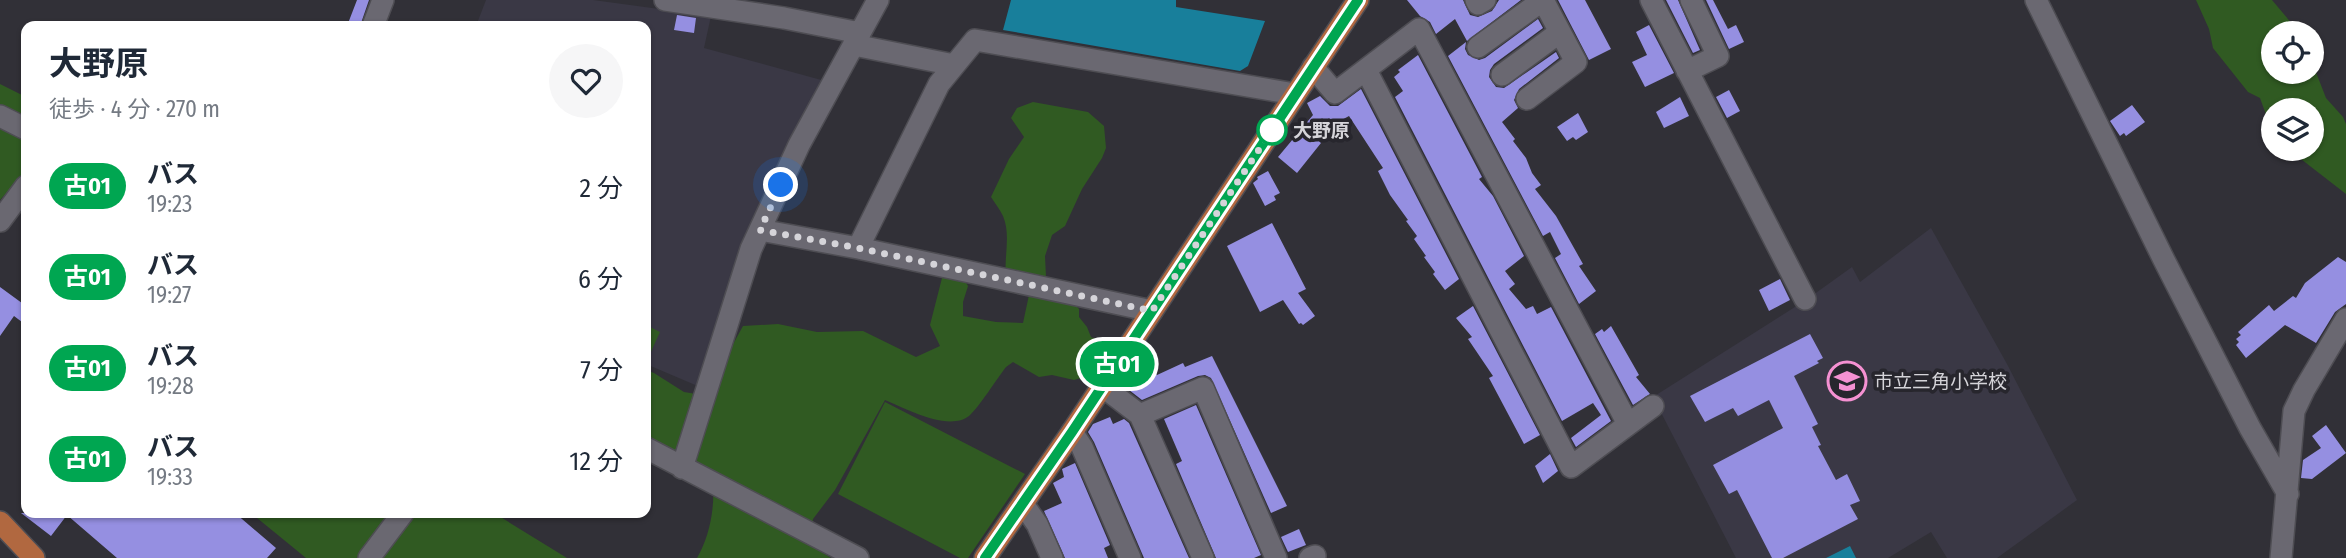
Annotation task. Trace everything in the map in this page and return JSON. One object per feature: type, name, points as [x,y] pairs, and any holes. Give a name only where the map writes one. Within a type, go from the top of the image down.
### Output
[{"type":"main road","points":[[985,558],[1072,432],[1358,0]]},
{"type":"main road","points":[[0,522],[34,558]]},
{"type":"street","points":[[375,21],[383,0]]},
{"type":"street","points":[[665,0],[784,18],[954,65]]},
{"type":"street","points":[[682,468],[751,249],[799,145],[878,0]]},
{"type":"street","points":[[1476,0],[1478,4],[1485,0]]},
{"type":"street","points":[[1478,47],[1543,0],[1576,62],[1527,99]]},
{"type":"street","points":[[1651,0],[1805,299]]},
{"type":"street","points":[[1687,71],[1718,56],[1690,0]]},
{"type":"street","points":[[2036,0],[2226,380],[2288,494]]},
{"type":"street","points":[[1313,67],[1335,93],[1419,29],[1628,424]]},
{"type":"street","points":[[1502,75],[1560,32]]},
{"type":"street","points":[[858,248],[939,84],[975,40],[1296,94]]},
{"type":"street","points":[[1366,70],[1571,467],[1653,406]]},
{"type":"street","points":[[0,116],[21,126]]},
{"type":"street","points":[[0,221],[21,193]]},
{"type":"street","points":[[760,230],[858,248],[1152,311]]},
{"type":"street","points":[[2281,558],[2294,411],[2346,319]]},
{"type":"street","points":[[1102,386],[1140,415],[1203,558]]},
{"type":"street","points":[[1140,415],[1203,388],[1276,558]]},
{"type":"street","points":[[1072,432],[1082,447],[1129,558]]},
{"type":"street","points":[[651,451],[858,558]]},
{"type":"street","points":[[1023,504],[1037,524],[1052,558]]},
{"type":"street","points":[[369,558],[399,518]]},
{"type":"shaded area","points":[[486,0],[593,0],[711,16],[704,48],[825,81],[700,387],[651,366],[651,21],[478,21]]},
{"type":"shaded area","name":"市立三角小学校","points":[[1931,228],[2007,364],[2077,500],[1997,558],[1947,558],[1931,532],[1888,558],[1736,558],[1653,397],[1806,300],[1852,267],[1860,282]]},
{"type":"green space","points":[[2196,0],[2272,0],[2290,21],[2261,21],[2261,84],[2321,84],[2326,98],[2346,124],[2346,194],[2303,161],[2324,161],[2324,98],[2261,98],[2261,101],[2248,92],[2213,48],[2209,29]]},
{"type":"green space","points":[[0,84],[21,94],[21,183],[10,189],[0,200]]},
{"type":"green space","points":[[1033,102],[1088,112],[1104,126],[1106,148],[1102,158],[1082,189],[1065,226],[1052,235],[1045,256],[1046,277],[1054,293],[1071,301],[1079,309],[1079,317],[1091,337],[1098,340],[1096,363],[1088,376],[1074,380],[1052,375],[1039,377],[1013,362],[1006,367],[973,412],[960,420],[938,420],[885,400],[835,490],[813,519],[809,544],[831,558],[697,558],[706,539],[711,518],[712,474],[651,443],[651,372],[684,392],[715,397],[726,357],[743,326],[778,324],[817,332],[863,331],[916,357],[940,346],[930,325],[942,278],[947,274],[965,281],[968,286],[963,302],[963,316],[996,322],[1023,323],[1029,295],[1007,283],[1006,224],[991,197],[1009,159],[1024,137],[1011,118],[1017,108]]},
{"type":"green space","points":[[651,328],[660,332],[651,352]]},
{"type":"green space","points":[[885,402],[1025,474],[968,558],[960,558],[838,494]]},
{"type":"green space","points":[[257,518],[502,518],[567,558],[306,558]]},
{"type":"water","points":[[1011,0],[1176,0],[1176,7],[1265,21],[1248,66],[1240,71],[1003,30]]},
{"type":"water","points":[[1850,546],[1856,558],[1826,558]]},
{"type":"building","points":[[357,0],[369,0],[362,21],[349,21]]},
{"type":"building","points":[[1407,0],[1463,0],[1470,15],[1478,17],[1492,11],[1499,0],[1521,0],[1467,41],[1455,19],[1436,34],[1430,22],[1420,16]]},
{"type":"building","points":[[1558,0],[1585,0],[1611,49],[1589,60]]},
{"type":"building","points":[[1666,0],[1678,0],[1700,50],[1693,53]]},
{"type":"building","points":[[1706,0],[1713,0],[1728,29],[1736,25],[1744,42],[1729,49]]},
{"type":"building","points":[[677,15],[696,18],[694,33],[674,30]]},
{"type":"building","points":[[1538,19],[1543,28],[1494,64],[1489,77],[1496,87],[1504,88],[1556,52],[1559,58],[1519,89],[1514,100],[1518,108],[1502,122],[1515,139],[1513,141],[1541,185],[1535,189],[1556,216],[1583,264],[1579,266],[1596,291],[1579,304],[1555,258],[1561,254],[1550,232],[1543,236],[1448,56],[1466,42],[1468,55],[1479,60],[1485,58]]},
{"type":"building","points":[[1649,25],[1674,73],[1645,87],[1632,62],[1647,55],[1636,32]]},
{"type":"building","points":[[1418,55],[1482,177],[1479,179],[1493,196],[1524,256],[1505,271],[1515,284],[1509,289],[1526,309],[1533,306],[1537,314],[1551,307],[1611,421],[1576,447],[1571,438],[1601,415],[1593,403],[1562,421],[1395,97],[1403,91],[1394,77],[1400,72],[1398,70]]},
{"type":"building","points":[[1361,89],[1459,279],[1445,290],[1414,239],[1417,236],[1406,221],[1408,220],[1390,195],[1378,171],[1383,168],[1349,116],[1312,136],[1321,143],[1297,173],[1278,157],[1313,115],[1307,103],[1320,96],[1330,106],[1338,106]]},
{"type":"building","points":[[1729,90],[1740,111],[1727,118],[1716,97]]},
{"type":"building","points":[[1680,97],[1689,116],[1664,128],[1656,112]]},
{"type":"building","points":[[2132,105],[2145,122],[2126,136],[2124,133],[2120,136],[2110,121]]},
{"type":"building","points":[[1578,113],[1588,132],[1576,140],[1573,137],[1567,141],[1557,127]]},
{"type":"building","points":[[1268,171],[1280,193],[1274,196],[1276,200],[1265,206],[1253,183],[1257,177]]},
{"type":"building","points":[[1272,223],[1306,289],[1298,293],[1315,316],[1303,325],[1299,324],[1283,300],[1260,312],[1227,246]]},
{"type":"building","points":[[2338,257],[2346,262],[2346,304],[2335,312],[2316,343],[2285,325],[2246,358],[2236,345],[2239,342],[2236,339],[2241,335],[2238,332],[2269,305],[2274,311],[2293,296],[2296,298],[2305,283]]},
{"type":"building","points":[[1780,279],[1790,300],[1769,311],[1759,290]]},
{"type":"building","points":[[0,287],[21,302],[21,321],[14,316],[0,336]]},
{"type":"building","points":[[1473,306],[1540,435],[1524,444],[1489,378],[1493,376],[1468,339],[1472,337],[1456,318]]},
{"type":"building","points":[[1611,326],[1639,375],[1636,377],[1650,394],[1633,405],[1595,334],[1602,329],[1604,332]]},
{"type":"building","points":[[1810,334],[1823,358],[1817,361],[1819,363],[1794,376],[1818,424],[1812,427],[1821,445],[1818,446],[1836,480],[1847,474],[1860,501],[1850,505],[1858,519],[1783,558],[1772,558],[1737,490],[1729,494],[1713,465],[1783,428],[1769,400],[1738,416],[1733,408],[1705,422],[1690,396]]},
{"type":"building","points":[[1212,356],[1287,506],[1271,513],[1211,378],[1198,376],[1142,400],[1120,383],[1135,360],[1157,375],[1183,363],[1185,367]]},
{"type":"building","points":[[1196,405],[1261,555],[1254,558],[1216,558],[1176,464],[1182,461],[1164,419]]},
{"type":"building","points":[[1110,417],[1113,424],[1124,419],[1129,423],[1189,558],[1144,558],[1088,432],[1093,424]]},
{"type":"building","points":[[2326,425],[2346,453],[2312,479],[2301,478],[2303,460],[2321,448],[2312,436]]},
{"type":"building","points":[[1550,454],[1558,471],[1543,483],[1535,466]]},
{"type":"building","points":[[1075,463],[1110,545],[1104,548],[1108,558],[1065,558],[1044,511],[1062,503],[1053,483],[1064,477],[1062,469]]},
{"type":"building","points":[[28,518],[65,518],[51,536]]},
{"type":"building","points":[[70,518],[241,518],[276,548],[267,558],[117,558]]},
{"type":"building","points":[[1299,529],[1306,545],[1288,552],[1281,537]]},
{"type":"bus line","name":"古01","points":[[985,558],[1072,432],[1358,0]]},
{"type":"place","name":"大野原","points":[[1272,130]]},
{"type":"place","name":"市立三角小学校","points":[[1847,381]]},
{"type":"route","points":[[781,185],[760,230],[858,248],[1152,311],[1272,130]]}]
